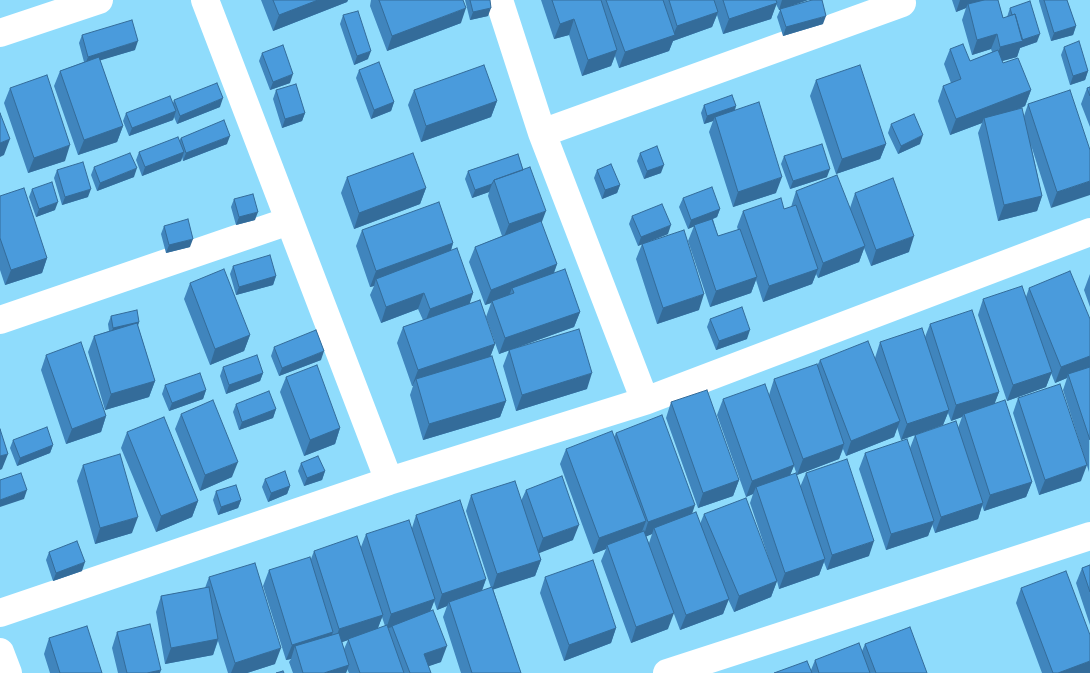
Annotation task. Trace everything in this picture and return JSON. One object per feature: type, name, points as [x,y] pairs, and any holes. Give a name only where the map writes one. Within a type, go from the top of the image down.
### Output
[{"type":"street","points":[[0,33],[99,0]]},
{"type":"street","points":[[205,0],[389,481]]},
{"type":"street","points":[[499,0],[542,133],[645,401]]},
{"type":"street","points":[[542,133],[902,3],[901,0]]},
{"type":"street","points":[[0,320],[289,221]]},
{"type":"street","points":[[0,613],[389,481],[645,401],[1090,232]]},
{"type":"street","points":[[667,673],[1090,536]]},
{"type":"street","points":[[0,652],[8,673]]},
{"type":"building","points":[[273,0],[318,0],[279,15]]},
{"type":"building","points":[[379,0],[463,0],[466,8],[392,36]]},
{"type":"building","points":[[470,0],[490,0],[491,8],[473,12]]},
{"type":"building","points":[[552,0],[601,0],[617,50],[588,60],[574,19],[560,24]]},
{"type":"building","points":[[606,0],[663,0],[675,35],[625,52]]},
{"type":"building","points":[[669,0],[714,0],[718,12],[677,26]]},
{"type":"building","points":[[723,0],[776,0],[777,3],[729,19]]},
{"type":"building","points":[[812,0],[822,0],[826,16],[786,27],[780,9]]},
{"type":"building","points":[[984,0],[998,0],[1003,18],[1015,14],[1023,41],[1000,47],[997,34],[977,40],[968,4]]},
{"type":"building","points":[[1044,0],[1067,0],[1076,26],[1054,33]]},
{"type":"building","points":[[1030,1],[1040,34],[1022,40],[1015,14],[1012,15],[1010,8]]},
{"type":"building","points":[[358,11],[371,51],[357,56],[343,15]]},
{"type":"building","points":[[132,20],[138,41],[88,57],[82,35]]},
{"type":"building","points":[[1079,41],[1088,71],[1073,76],[1064,47]]},
{"type":"building","points":[[963,44],[970,61],[998,50],[1003,63],[1018,58],[1031,90],[956,119],[943,86],[961,79],[950,49]]},
{"type":"building","points":[[283,45],[293,74],[273,82],[262,53]]},
{"type":"building","points":[[99,57],[123,126],[84,140],[60,71]]},
{"type":"building","points":[[379,62],[394,102],[374,110],[359,70]]},
{"type":"building","points":[[484,65],[497,101],[426,126],[414,90]]},
{"type":"building","points":[[860,65],[886,144],[842,159],[816,80]]},
{"type":"building","points":[[47,75],[70,145],[34,158],[10,88]]},
{"type":"building","points":[[217,83],[223,98],[180,116],[174,100]]},
{"type":"building","points":[[296,84],[305,113],[285,119],[276,90]]},
{"type":"building","points":[[1070,90],[1090,150],[1090,181],[1057,192],[1028,104]]},
{"type":"building","points":[[732,95],[736,106],[707,116],[704,105]]},
{"type":"building","points":[[170,96],[176,111],[132,128],[126,113]]},
{"type":"building","points":[[759,102],[782,177],[738,192],[715,117]]},
{"type":"building","points":[[1022,108],[1042,196],[1004,205],[984,118]]},
{"type":"building","points":[[0,113],[10,139],[0,143]]},
{"type":"building","points":[[914,114],[923,135],[901,146],[891,124]]},
{"type":"building","points":[[224,120],[230,136],[186,153],[181,138]]},
{"type":"building","points":[[178,137],[184,152],[145,167],[139,152]]},
{"type":"building","points":[[822,144],[830,169],[793,181],[784,156]]},
{"type":"building","points":[[657,146],[664,165],[647,171],[640,153]]},
{"type":"building","points":[[130,153],[137,168],[100,183],[94,167]]},
{"type":"building","points":[[413,153],[426,188],[359,213],[347,177]]},
{"type":"building","points":[[518,154],[523,170],[494,180],[492,184],[475,190],[468,171]]},
{"type":"building","points":[[83,162],[91,189],[65,197],[57,170]]},
{"type":"building","points":[[611,164],[620,185],[605,190],[597,170]]},
{"type":"building","points":[[530,167],[546,211],[509,224],[494,180]]},
{"type":"building","points":[[837,175],[865,246],[823,263],[796,191]]},
{"type":"building","points":[[893,178],[914,236],[876,250],[855,193]]},
{"type":"building","points":[[52,182],[58,202],[39,209],[32,189]]},
{"type":"building","points":[[712,187],[720,209],[691,220],[683,198]]},
{"type":"building","points":[[24,188],[47,258],[11,270],[0,238],[0,196]]},
{"type":"building","points":[[253,194],[258,212],[239,217],[234,199]]},
{"type":"building","points":[[781,198],[784,209],[796,205],[818,269],[769,286],[743,211]]},
{"type":"building","points":[[439,202],[453,243],[376,271],[362,230]]},
{"type":"building","points":[[662,204],[671,225],[641,237],[632,216]]},
{"type":"building","points":[[188,219],[193,239],[169,245],[164,226]]},
{"type":"building","points":[[712,219],[718,236],[740,229],[757,277],[716,291],[694,225]]},
{"type":"building","points":[[541,221],[557,264],[491,290],[475,247]]},
{"type":"building","points":[[684,230],[704,294],[663,308],[642,244]]},
{"type":"building","points":[[457,248],[473,293],[430,309],[424,293],[386,307],[376,279]]},
{"type":"building","points":[[270,255],[276,276],[239,287],[233,266]]},
{"type":"building","points":[[224,269],[250,335],[215,349],[190,283]]},
{"type":"building","points":[[565,269],[580,312],[505,338],[492,301],[514,293],[512,288]]},
{"type":"building","points":[[1070,271],[1090,319],[1090,356],[1061,367],[1029,288]]},
{"type":"building","points":[[1022,286],[1052,372],[1013,385],[983,299]]},
{"type":"building","points":[[480,300],[495,344],[418,370],[403,327]]},
{"type":"building","points":[[742,307],[750,330],[719,341],[710,319]]},
{"type":"building","points":[[137,310],[139,322],[113,328],[111,316]]},
{"type":"building","points":[[972,310],[999,392],[956,405],[930,324]]},
{"type":"building","points":[[137,323],[155,381],[111,394],[94,336]]},
{"type":"building","points":[[922,328],[949,410],[907,424],[880,342]]},
{"type":"building","points":[[579,329],[592,373],[522,395],[509,350]]},
{"type":"building","points":[[316,330],[324,351],[282,368],[274,347]]},
{"type":"building","points":[[868,341],[900,421],[851,441],[820,360]]},
{"type":"building","points":[[81,342],[106,416],[72,429],[46,355]]},
{"type":"building","points":[[257,355],[263,373],[229,385],[223,367]]},
{"type":"building","points":[[492,356],[506,401],[429,424],[416,379]]},
{"type":"building","points":[[817,364],[844,444],[803,459],[774,379]]},
{"type":"building","points":[[317,365],[340,428],[310,440],[286,377]]},
{"type":"building","points":[[1090,367],[1090,440],[1068,374]]},
{"type":"building","points":[[200,373],[206,390],[172,403],[165,385]]},
{"type":"building","points":[[765,384],[794,465],[752,481],[723,399]]},
{"type":"building","points":[[1060,384],[1087,465],[1045,480],[1018,398]]},
{"type":"building","points":[[707,390],[739,480],[703,493],[671,402]]},
{"type":"building","points":[[269,391],[276,409],[242,422],[236,404]]},
{"type":"building","points":[[213,400],[238,462],[205,475],[181,414]]},
{"type":"building","points":[[1005,400],[1032,482],[990,495],[964,414]]},
{"type":"building","points":[[662,415],[695,505],[648,522],[616,433]]},
{"type":"building","points":[[164,417],[198,501],[161,516],[127,432]]},
{"type":"building","points":[[956,421],[983,503],[941,517],[915,435]]},
{"type":"building","points":[[47,427],[53,445],[20,458],[13,440]]},
{"type":"building","points":[[0,429],[8,454],[0,456]]},
{"type":"building","points":[[612,431],[646,521],[599,538],[566,449]]},
{"type":"building","points":[[907,439],[934,521],[891,534],[865,453]]},
{"type":"building","points":[[120,454],[138,517],[100,528],[83,465]]},
{"type":"building","points":[[318,456],[325,471],[307,478],[301,463]]},
{"type":"building","points":[[847,459],[874,541],[832,555],[806,473]]},
{"type":"building","points":[[285,471],[290,486],[271,493],[265,479]]},
{"type":"building","points":[[21,473],[27,490],[0,500],[0,480]]},
{"type":"building","points":[[796,473],[825,559],[785,573],[756,487]]},
{"type":"building","points":[[562,476],[579,525],[543,538],[526,490]]},
{"type":"building","points":[[515,481],[541,560],[497,574],[471,495]]},
{"type":"building","points":[[236,485],[241,500],[221,507],[216,491]]},
{"type":"building","points":[[746,498],[777,581],[739,596],[704,514]]},
{"type":"building","points":[[460,500],[486,579],[442,594],[416,515]]},
{"type":"building","points":[[696,512],[729,599],[686,615],[654,528]]},
{"type":"building","points":[[409,520],[435,599],[391,614],[366,534]]},
{"type":"building","points":[[644,531],[674,613],[636,627],[607,545]]},
{"type":"building","points":[[357,536],[383,615],[339,629],[314,551]]},
{"type":"building","points":[[77,541],[85,562],[56,573],[49,552]]},
{"type":"building","points":[[310,557],[333,632],[292,645],[269,570]]},
{"type":"building","points":[[593,560],[616,628],[569,645],[545,577]]},
{"type":"building","points":[[255,563],[281,648],[235,663],[209,577]]},
{"type":"building","points":[[1090,565],[1090,592],[1082,568]]},
{"type":"building","points":[[1066,571],[1090,635],[1090,661],[1058,673],[1053,673],[1021,588]]},
{"type":"building","points":[[209,587],[218,639],[171,648],[161,596]]},
{"type":"building","points":[[492,587],[521,673],[472,673],[449,602]]},
{"type":"building","points":[[433,610],[447,646],[424,654],[431,673],[410,673],[392,626]]},
{"type":"building","points":[[150,624],[161,670],[147,673],[127,673],[117,632]]},
{"type":"building","points":[[387,625],[404,673],[360,673],[348,639]]},
{"type":"building","points":[[87,626],[102,673],[60,673],[49,638]]},
{"type":"building","points":[[910,627],[927,673],[876,673],[865,644]]},
{"type":"building","points":[[339,633],[349,665],[324,673],[303,673],[295,646]]},
{"type":"building","points":[[859,643],[870,673],[819,673],[815,660]]},
{"type":"building","points":[[807,661],[812,673],[774,673]]}]
